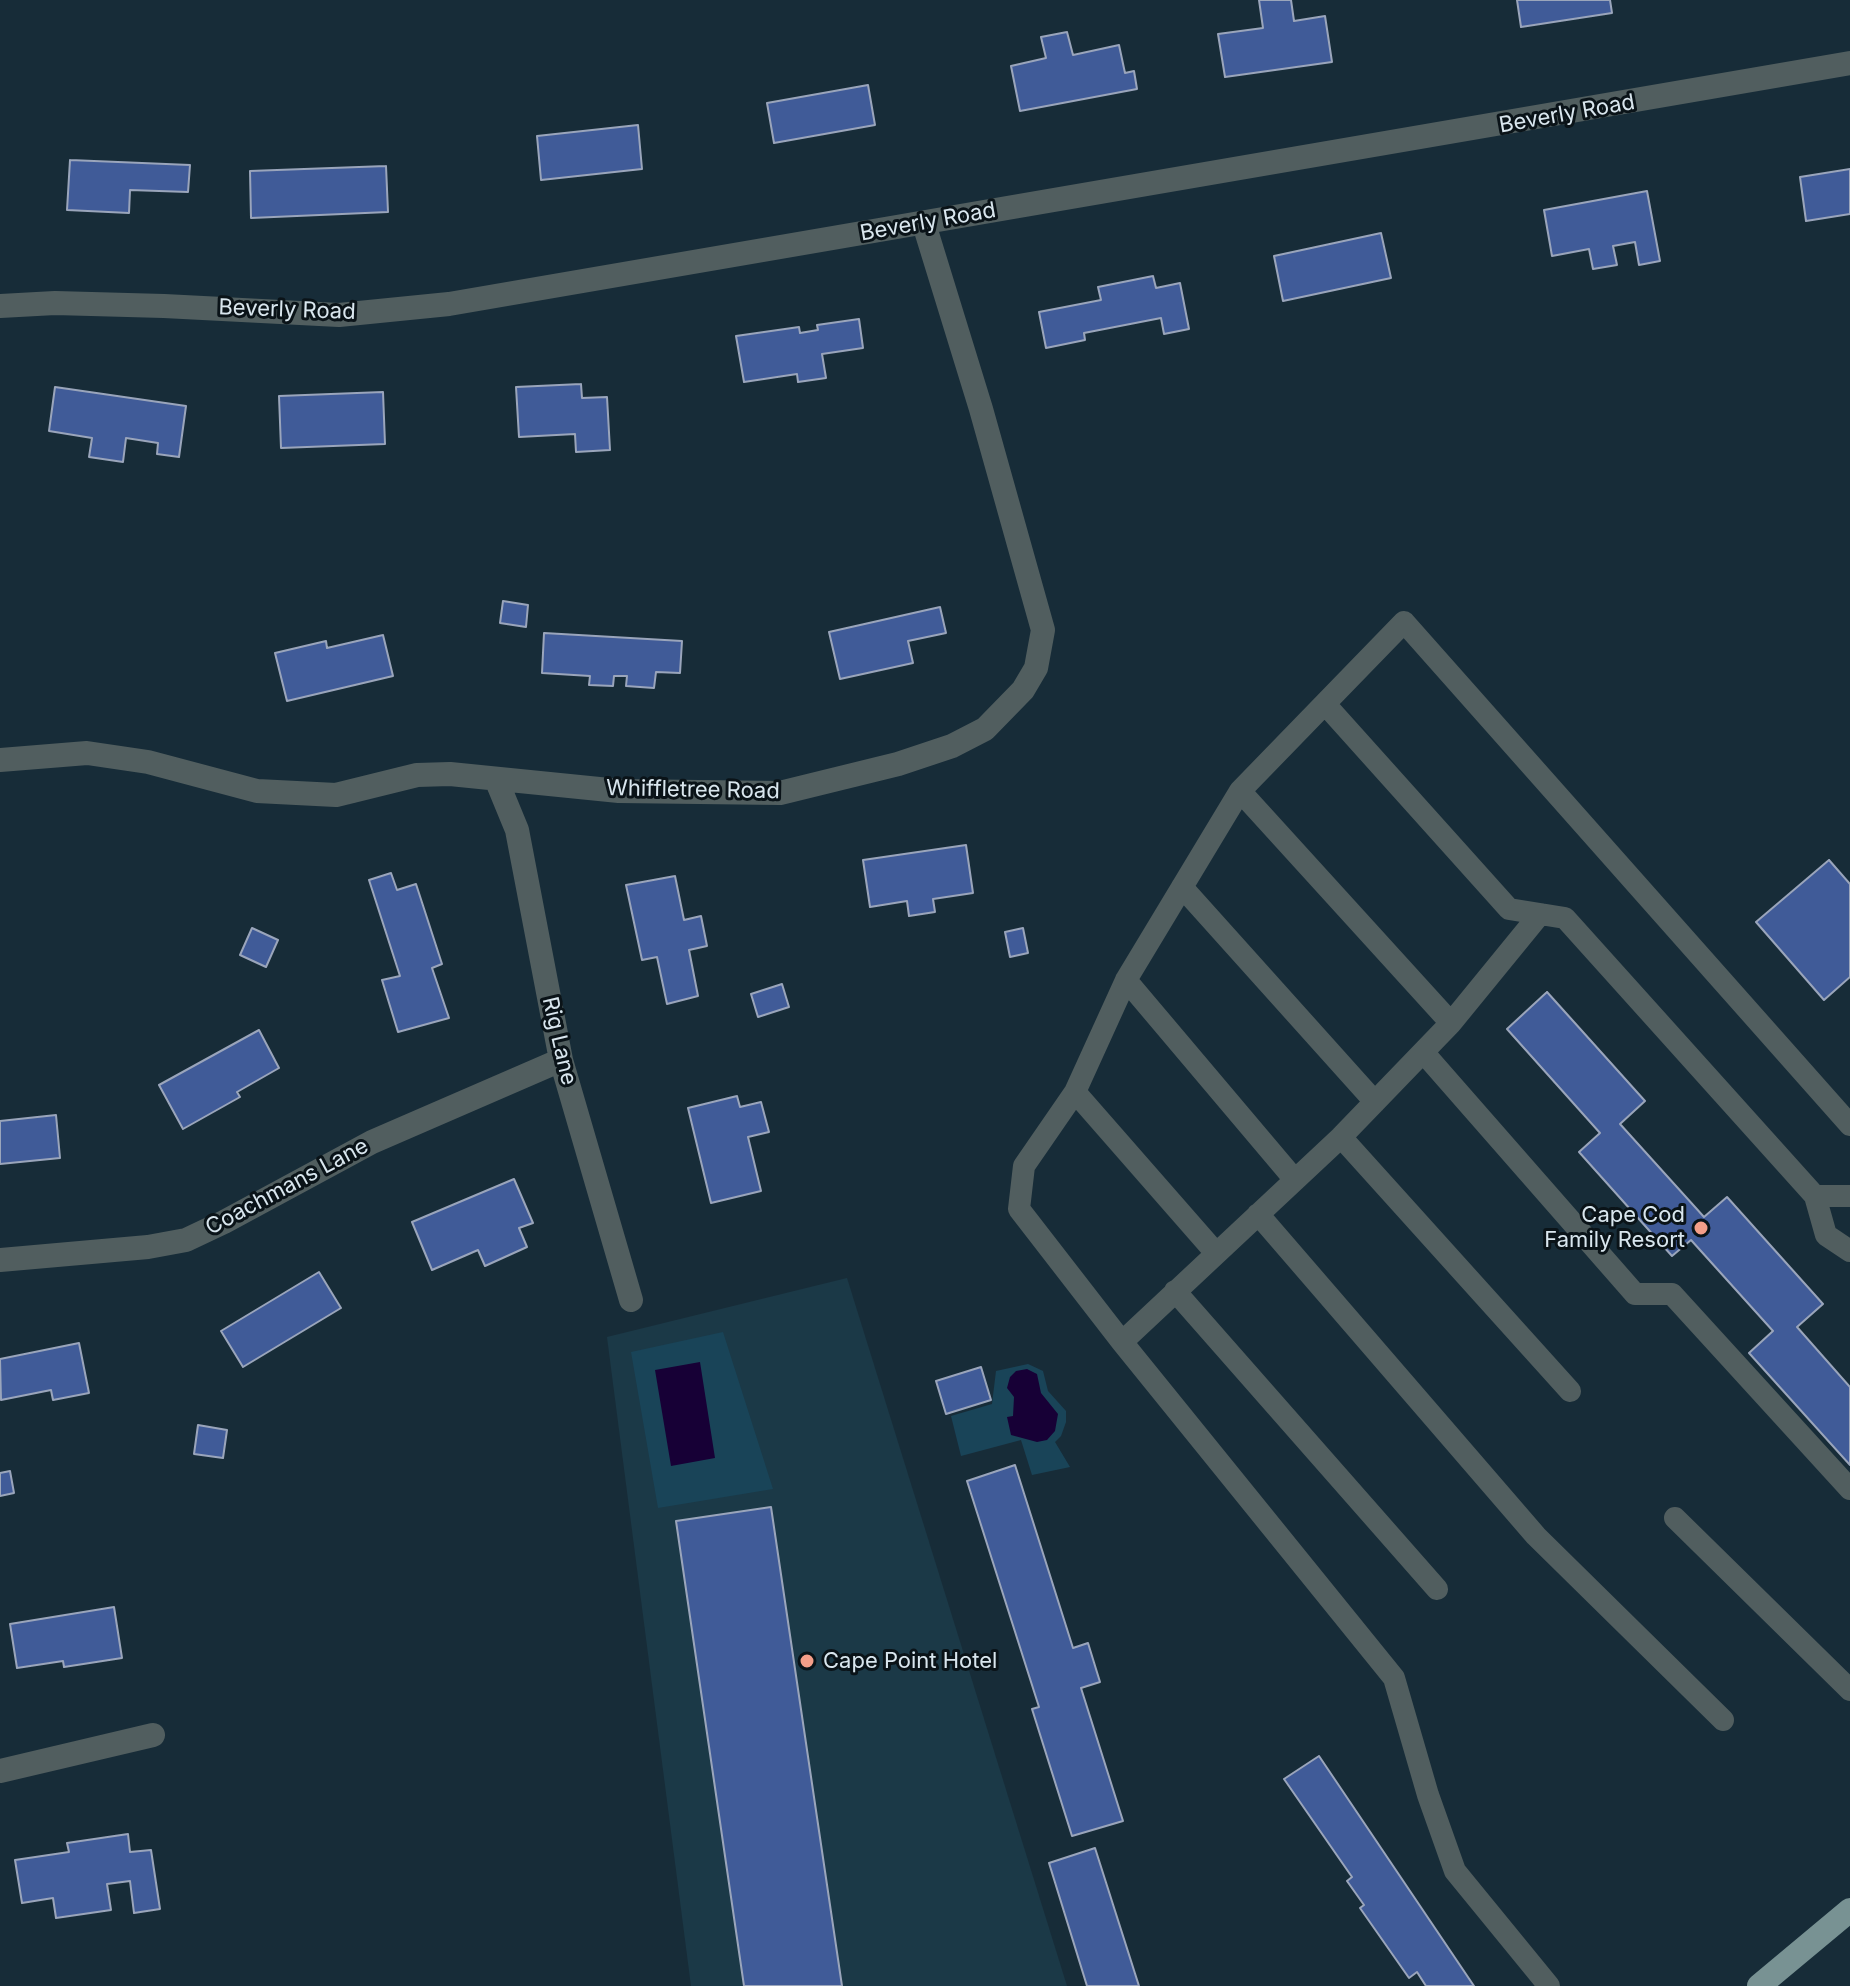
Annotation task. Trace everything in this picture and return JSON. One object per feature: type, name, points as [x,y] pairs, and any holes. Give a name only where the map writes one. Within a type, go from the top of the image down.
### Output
[{"type":"main road","points":[[1759,1986],[1850,1910]]},
{"type":"street","name":"Beverly Road","points":[[0,306],[55,303],[339,315],[449,304],[1850,63]]},
{"type":"street","name":"Whiffletree Road","points":[[0,760],[87,753],[148,762],[257,791],[336,795],[417,775],[450,774],[619,791],[780,793],[860,775],[952,746],[985,729],[1023,690],[1036,668],[1043,630],[981,409],[924,224]]},
{"type":"street","name":"Rig Lane","points":[[496,779],[517,830],[561,1060],[631,1300]]},
{"type":"street","name":"Coachmans Lane","points":[[0,1260],[148,1247],[186,1240],[372,1142],[561,1060]]},
{"type":"street","points":[[0,1771],[153,1735]]},
{"type":"lane","points":[[1549,1986],[1455,1871],[1428,1795],[1394,1678],[1122,1342],[1019,1209],[1024,1166],[1075,1092],[1126,980],[1240,791],[1404,622],[1850,1125]]},
{"type":"lane","points":[[1325,704],[1509,909],[1565,918],[1815,1196],[1826,1235],[1850,1251]]},
{"type":"lane","points":[[1240,791],[1451,1023]]},
{"type":"lane","points":[[1182,887],[1375,1102]]},
{"type":"lane","points":[[1122,1342],[1341,1137],[1451,1023],[1540,914]]},
{"type":"lane","points":[[1126,980],[1295,1180]]},
{"type":"lane","points":[[1423,1052],[1635,1294],[1672,1294],[1850,1489]]},
{"type":"lane","points":[[1075,1092],[1215,1252]]},
{"type":"lane","points":[[1341,1137],[1570,1391]]},
{"type":"lane","points":[[1815,1196],[1850,1196]]},
{"type":"lane","points":[[1258,1214],[1536,1536],[1723,1720]]},
{"type":"lane","points":[[1175,1291],[1437,1589]]},
{"type":"lane","points":[[1675,1518],[1850,1690]]},
{"type":"shaded area","name":"Cape Point Hotel","points":[[847,1278],[1067,1986],[691,1986],[607,1337]]},
{"type":"shaded area","points":[[723,1332],[773,1489],[658,1508],[631,1352]]},
{"type":"shaded area","points":[[700,1362],[715,1458],[671,1466],[655,1370]]},
{"type":"shaded area","points":[[1028,1364],[1043,1371],[1048,1391],[1066,1411],[1066,1422],[1055,1442],[1070,1467],[1032,1475],[1021,1440],[961,1456],[951,1416],[992,1404],[996,1371]]},
{"type":"shaded area","points":[[1027,1369],[1037,1374],[1041,1393],[1058,1414],[1055,1431],[1047,1440],[1037,1442],[1011,1435],[1007,1417],[1013,1416],[1014,1397],[1007,1388],[1010,1377],[1016,1371]]},
{"type":"building","points":[[1259,0],[1291,0],[1294,21],[1325,16],[1332,62],[1225,77],[1218,34],[1263,28]]},
{"type":"building","points":[[1517,0],[1610,0],[1612,13],[1521,27]]},
{"type":"building","points":[[1067,32],[1073,55],[1119,45],[1125,73],[1134,71],[1137,89],[1020,111],[1011,66],[1046,58],[1041,37]]},
{"type":"building","points":[[868,85],[875,125],[774,143],[767,103]]},
{"type":"building","points":[[638,125],[642,169],[541,180],[537,136]]},
{"type":"building","points":[[70,160],[190,165],[188,192],[130,190],[129,213],[67,210]]},
{"type":"building","points":[[386,166],[388,212],[251,218],[250,171]]},
{"type":"building","points":[[1850,169],[1850,214],[1806,221],[1800,177]]},
{"type":"building","points":[[1647,191],[1660,261],[1639,265],[1635,242],[1613,246],[1617,265],[1593,269],[1589,249],[1552,256],[1544,210]]},
{"type":"building","points":[[1381,233],[1391,278],[1283,301],[1274,256]]},
{"type":"building","points":[[1153,276],[1156,288],[1180,283],[1189,329],[1164,334],[1161,318],[1084,333],[1085,340],[1046,348],[1039,312],[1101,300],[1098,287]]},
{"type":"building","points":[[859,319],[863,348],[822,354],[826,378],[798,382],[797,374],[744,382],[736,336],[799,327],[800,333],[818,330],[817,325]]},
{"type":"building","points":[[581,384],[582,398],[607,397],[610,450],[576,452],[575,434],[519,437],[516,387]]},
{"type":"building","points":[[55,387],[186,406],[179,457],[157,454],[158,443],[126,438],[123,462],[89,457],[92,438],[49,431]]},
{"type":"building","points":[[383,392],[385,444],[281,448],[279,396]]},
{"type":"building","points":[[503,601],[528,605],[526,627],[500,623]]},
{"type":"building","points":[[940,607],[946,633],[908,641],[913,663],[840,679],[829,632]]},
{"type":"building","points":[[544,633],[682,641],[680,673],[656,672],[654,688],[626,686],[627,676],[614,676],[613,686],[589,685],[590,676],[542,673]]},
{"type":"building","points":[[383,635],[393,676],[287,701],[275,653],[326,641],[327,648]]},
{"type":"building","points":[[966,845],[973,893],[933,899],[935,912],[909,916],[907,901],[870,907],[863,860]]},
{"type":"building","points":[[1829,860],[1850,884],[1850,977],[1824,1000],[1756,922]]},
{"type":"building","points":[[391,873],[397,890],[416,884],[442,964],[432,968],[449,1018],[398,1032],[382,980],[400,976],[369,880]]},
{"type":"building","points":[[675,876],[684,920],[701,916],[707,946],[689,950],[698,996],[667,1004],[657,957],[642,960],[626,885]]},
{"type":"building","points":[[252,928],[278,940],[266,967],[240,955]]},
{"type":"building","points":[[1023,928],[1028,953],[1010,957],[1005,932]]},
{"type":"building","points":[[782,984],[789,1007],[758,1017],[751,994]]},
{"type":"building","name":"Cape Cod Family Resort","points":[[1547,992],[1645,1101],[1620,1124],[1704,1217],[1727,1197],[1823,1304],[1797,1327],[1850,1387],[1850,1465],[1749,1353],[1773,1331],[1691,1240],[1672,1256],[1579,1152],[1600,1133],[1507,1029]]},
{"type":"building","points":[[259,1030],[279,1068],[237,1092],[240,1097],[183,1129],[159,1085]]},
{"type":"building","points":[[737,1096],[740,1107],[761,1102],[769,1132],[748,1137],[761,1191],[711,1203],[688,1108]]},
{"type":"building","points":[[56,1115],[60,1158],[0,1164],[0,1121]]},
{"type":"building","points":[[514,1179],[533,1223],[519,1228],[527,1247],[485,1266],[478,1250],[432,1270],[412,1222]]},
{"type":"building","points":[[319,1272],[341,1308],[243,1367],[221,1331]]},
{"type":"building","points":[[79,1343],[89,1393],[53,1400],[51,1390],[1,1400],[0,1359]]},
{"type":"building","points":[[981,1367],[991,1400],[946,1414],[936,1381]]},
{"type":"building","points":[[198,1425],[227,1430],[223,1458],[194,1454]]},
{"type":"building","points":[[1015,1465],[1073,1648],[1088,1643],[1100,1682],[1081,1688],[1123,1821],[1072,1836],[1032,1709],[1039,1707],[967,1481]]},
{"type":"building","points":[[10,1471],[14,1493],[0,1496],[0,1473]]},
{"type":"building","points":[[771,1507],[842,1986],[744,1986],[676,1521]]},
{"type":"building","points":[[114,1607],[122,1658],[64,1667],[63,1661],[17,1668],[10,1624]]},
{"type":"building","points":[[1319,1756],[1474,1986],[1426,1986],[1417,1972],[1409,1978],[1360,1908],[1364,1905],[1347,1881],[1352,1877],[1284,1779]]},
{"type":"building","points":[[128,1834],[130,1852],[151,1850],[160,1909],[134,1913],[130,1881],[107,1884],[111,1910],[56,1918],[53,1898],[22,1903],[15,1860],[69,1852],[67,1843]]},
{"type":"building","points":[[1095,1848],[1139,1986],[1087,1986],[1049,1863]]},
{"type":"place","name":"Cape Cod Family Resort","points":[[1701,1228]]},
{"type":"place","name":"Cape Point Hotel","points":[[807,1661]]}]
